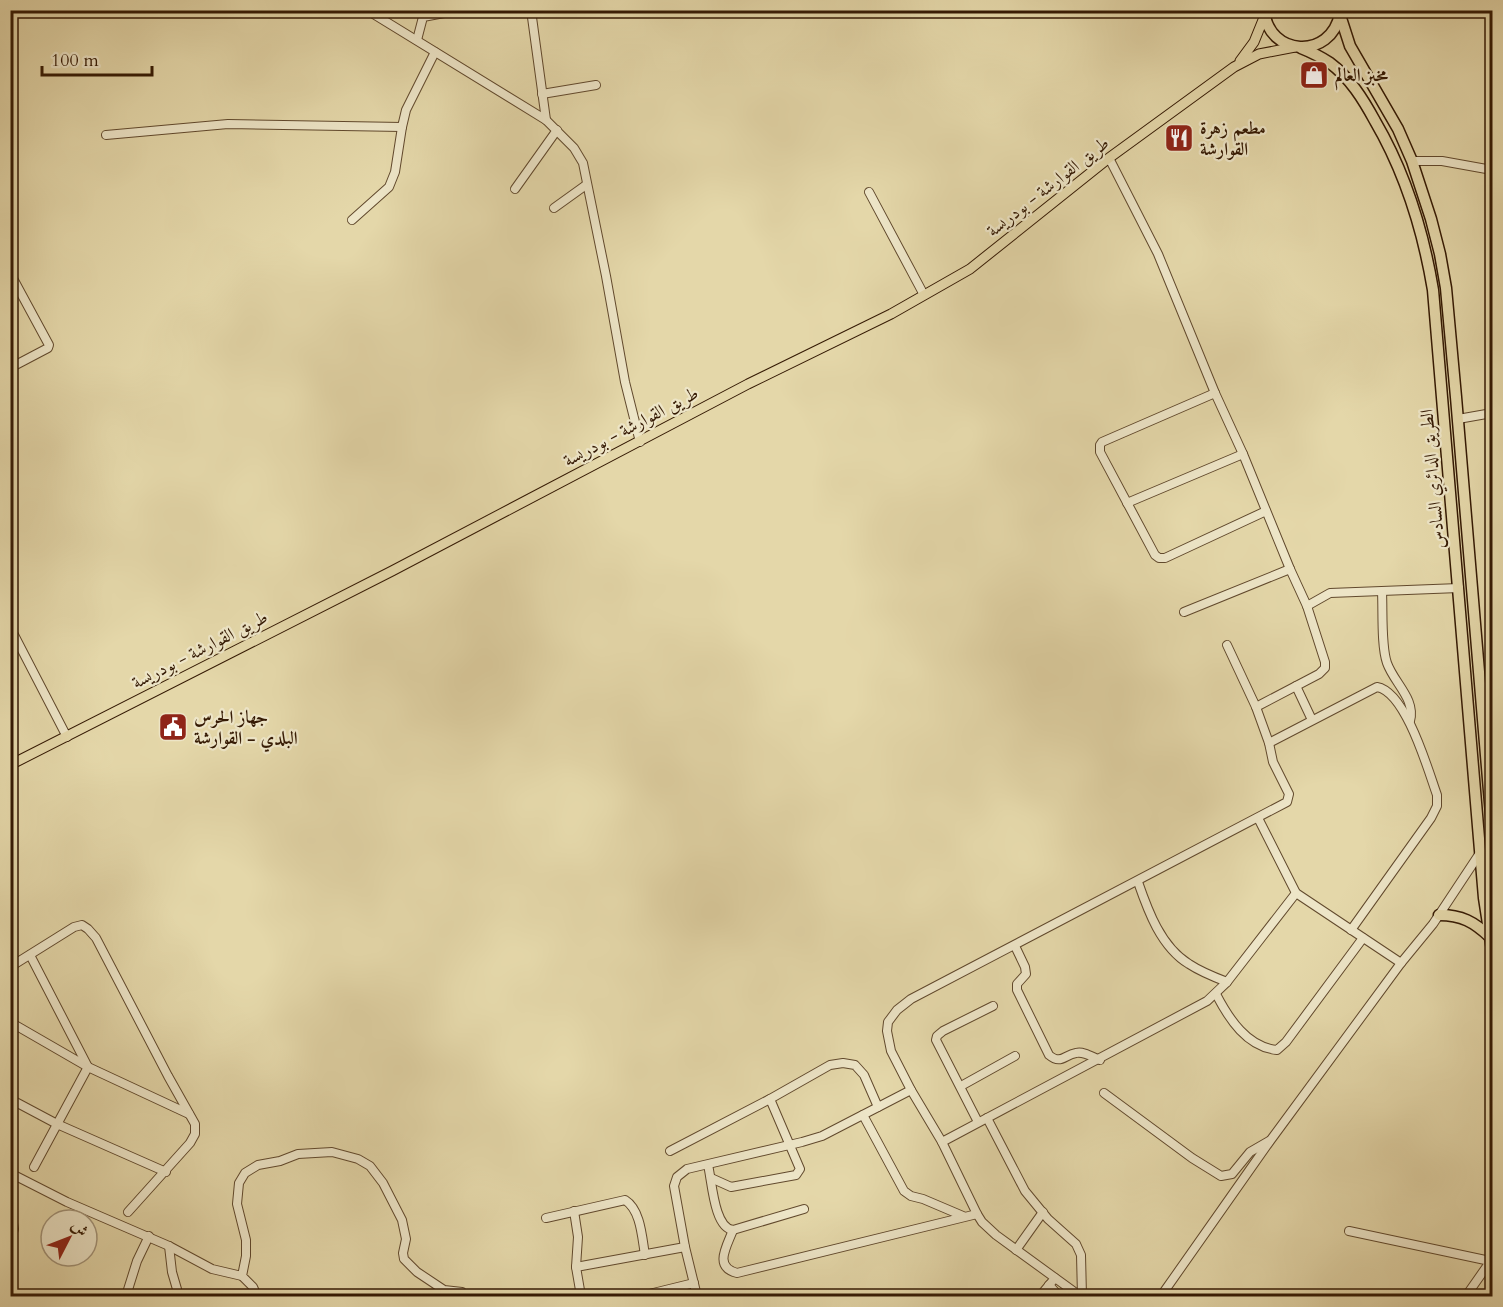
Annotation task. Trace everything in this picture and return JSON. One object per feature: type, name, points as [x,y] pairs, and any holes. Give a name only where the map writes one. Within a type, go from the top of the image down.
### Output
[{"type":"highway","name":"الطريق الدائري السادس","points":[[1265,13],[1268,26],[1275,36],[1284,43],[1298,47],[1329,63],[1357,92],[1381,131],[1409,189],[1428,256],[1434,290],[1480,852],[1492,950]]},
{"type":"highway","name":"الطريق الدائري السادس","points":[[1298,47],[1315,45],[1327,39],[1336,28],[1340,13]]},
{"type":"highway","name":"الطريق الدائري السادس","points":[[1340,13],[1350,46],[1398,129],[1412,161],[1440,254],[1446,288],[1458,419],[1492,827]]},
{"type":"highway","points":[[1443,398],[1456,397]]},
{"type":"highway","points":[[1439,915],[1458,916],[1469,920],[1490,937]]},
{"type":"main road","points":[[1234,67],[1254,42],[1265,13]]},
{"type":"main road","points":[[1234,67],[1258,54],[1298,47]]},
{"type":"main road","name":"طريق القوارشة - بودريسة","points":[[10,765],[924,295],[976,265],[1109,158],[1234,67]]},
{"type":"street","points":[[367,10],[379,14],[435,52],[546,120],[574,148],[583,163],[625,382],[640,442]]},
{"type":"street","points":[[417,40],[423,17],[460,10]]},
{"type":"street","points":[[531,10],[546,120]]},
{"type":"street","points":[[352,220],[389,187],[395,172],[406,111],[435,52]]},
{"type":"street","points":[[542,94],[596,85]]},
{"type":"street","points":[[106,135],[228,124],[402,128]]},
{"type":"street","points":[[515,189],[557,130]]},
{"type":"street","points":[[1109,158],[1150,236],[1215,393],[1243,454],[1307,606],[1325,668],[1319,674],[1256,707]]},
{"type":"street","points":[[1412,161],[1442,161],[1492,170]]},
{"type":"street","points":[[554,208],[586,185]]},
{"type":"street","points":[[869,192],[924,295]]},
{"type":"street","points":[[10,273],[49,345],[48,348],[10,368]]},
{"type":"street","points":[[1215,393],[1102,442],[1100,452],[1159,558],[1166,558],[1266,511]]},
{"type":"street","points":[[1458,419],[1492,413]]},
{"type":"street","points":[[1127,503],[1243,454]]},
{"type":"street","points":[[1184,612],[1290,569]]},
{"type":"street","points":[[1307,606],[1330,593],[1459,588]]},
{"type":"street","points":[[1382,592],[1386,657],[1412,708],[1410,722]]},
{"type":"street","points":[[10,627],[67,736]]},
{"type":"street","points":[[1081,1296],[988,1229],[977,1214],[942,1142],[891,1051],[888,1022],[892,1015],[911,999],[1287,802],[1290,797],[1273,762],[1256,707],[1227,645]]},
{"type":"street","points":[[1296,686],[1312,720]]},
{"type":"street","points":[[1269,743],[1377,687],[1386,691],[1410,722],[1437,795],[1437,806],[1431,818],[1351,930]]},
{"type":"street","points":[[1258,818],[1296,893],[1401,963]]},
{"type":"street","points":[[1165,1295],[1270,1141],[1439,915],[1480,852]]},
{"type":"street","points":[[1138,882],[1151,915],[1170,948],[1188,964],[1227,982]]},
{"type":"street","points":[[942,1142],[1188,1013],[1216,994],[1296,893]]},
{"type":"street","points":[[10,967],[74,927],[82,925],[88,929],[96,938],[195,1124],[195,1134],[184,1152],[128,1212]]},
{"type":"street","points":[[1216,994],[1228,1016],[1240,1030],[1264,1049],[1277,1050],[1286,1042],[1363,938]]},
{"type":"street","points":[[1015,946],[1026,974],[1017,984],[1017,990],[1049,1055],[1054,1059],[1062,1060],[1075,1053],[1084,1053],[1100,1060]]},
{"type":"street","points":[[30,955],[88,1067]]},
{"type":"street","points":[[993,1006],[943,1030],[936,1040],[961,1086],[1025,1191],[1043,1212],[1077,1244],[1081,1255],[1081,1296]]},
{"type":"street","points":[[10,1022],[88,1067],[189,1114]]},
{"type":"street","points":[[961,1086],[1015,1056]]},
{"type":"street","points":[[670,1151],[830,1065],[843,1063],[855,1065],[864,1075],[878,1107]]},
{"type":"street","points":[[34,1167],[88,1067]]},
{"type":"street","points":[[697,1296],[674,1186],[677,1177],[687,1168],[822,1136],[911,1090]]},
{"type":"street","points":[[1104,1094],[1192,1158],[1221,1176],[1232,1174],[1250,1152],[1270,1141]]},
{"type":"street","points":[[711,1178],[731,1187],[796,1174],[800,1169],[770,1099]]},
{"type":"street","points":[[10,1100],[57,1124],[166,1172]]},
{"type":"street","points":[[863,1115],[904,1191],[911,1196],[964,1217]]},
{"type":"street","points":[[242,1276],[246,1240],[237,1204],[239,1183],[245,1173],[258,1165],[280,1161],[298,1154],[333,1152],[358,1159],[370,1166],[383,1183],[402,1220],[406,1239],[404,1259],[417,1272],[444,1290],[462,1292]]},
{"type":"street","points":[[708,1164],[722,1224],[728,1229],[733,1230],[804,1209]]},
{"type":"street","points":[[10,1173],[67,1202],[149,1236],[212,1269],[242,1276],[253,1287],[257,1296]]},
{"type":"street","points":[[546,1218],[626,1200],[636,1211],[645,1255]]},
{"type":"street","points":[[10,1205],[14,1229],[10,1243]]},
{"type":"street","points":[[574,1211],[578,1237],[576,1267],[581,1296]]},
{"type":"street","points":[[1016,1250],[1043,1212]]},
{"type":"street","points":[[733,1230],[723,1258],[724,1265],[729,1271],[737,1273],[977,1214]]},
{"type":"street","points":[[1349,1231],[1491,1259],[1466,1296]]},
{"type":"street","points":[[126,1296],[137,1261],[149,1236]]},
{"type":"street","points":[[170,1246],[172,1272],[179,1296]]},
{"type":"street","points":[[576,1267],[685,1247]]},
{"type":"street","points":[[1040,1296],[1055,1278]]},
{"type":"street","points":[[641,1296],[694,1283]]},
{"type":"street","points":[[1049,1285],[1059,1296]]},
{"type":"place","name":"مخبز العالم","points":[[1314,75]]},
{"type":"place","name":"مطعم زهرة القوارشة","points":[[1179,138]]},
{"type":"place","name":"جهاز الحرس البلدي - القوارشة","points":[[173,727]]}]
